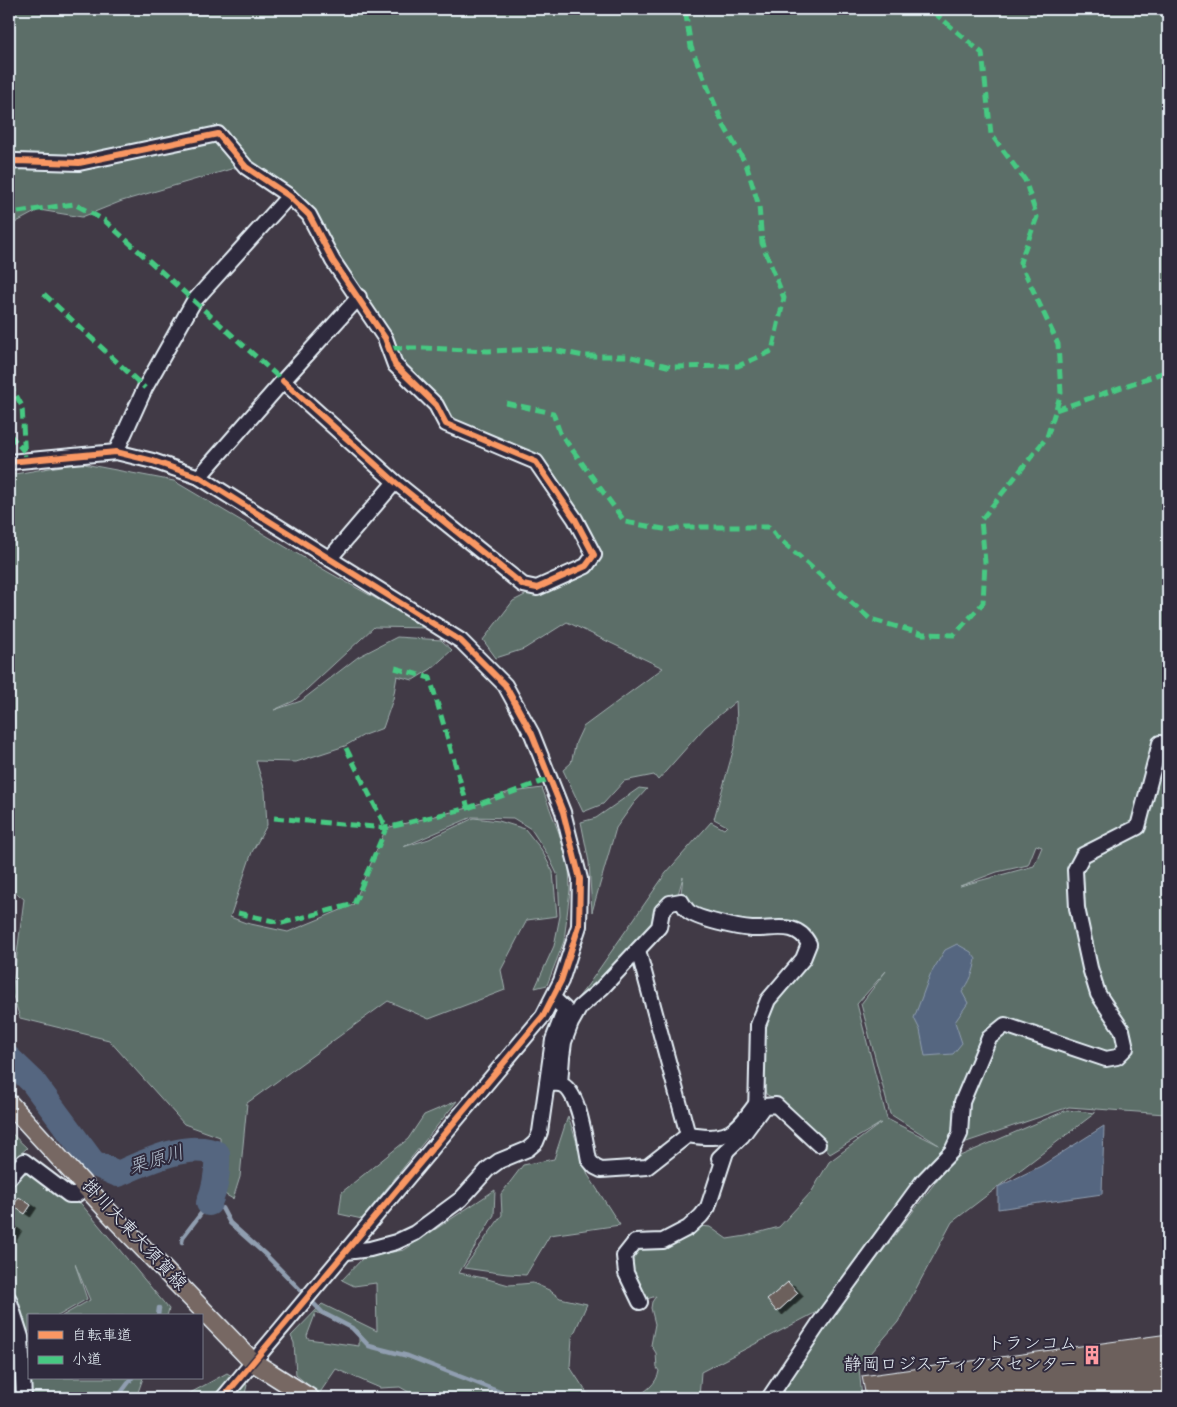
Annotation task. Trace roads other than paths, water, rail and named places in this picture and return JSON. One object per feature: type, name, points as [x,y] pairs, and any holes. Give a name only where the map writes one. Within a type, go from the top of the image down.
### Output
[{"type":"main road","name":"掛川大東大須賀線","points":[[9,1103],[253,1362],[310,1398]]},
{"type":"street","points":[[9,163],[16,161],[79,163],[218,134],[246,167],[289,196],[309,215],[334,261],[385,338],[395,365],[436,405],[446,424],[536,462],[575,519],[594,555],[586,566],[537,588],[523,585],[395,482],[283,381]]},
{"type":"street","points":[[116,452],[145,388],[194,301],[289,196]]},
{"type":"street","points":[[199,477],[359,297]]},
{"type":"street","points":[[9,462],[116,452],[153,461],[199,477],[461,641],[504,685],[532,734],[563,812],[580,879],[578,926],[566,968],[553,998],[529,1034],[223,1398]]},
{"type":"street","points":[[330,558],[395,482]]},
{"type":"street","points":[[769,1398],[820,1322],[923,1181],[952,1151],[960,1134],[962,1102],[989,1038],[1005,1024],[1106,1059],[1117,1057],[1126,1048],[1122,1030],[1098,994],[1090,968],[1076,908],[1075,870],[1083,855],[1138,827],[1160,743]]},
{"type":"street","points":[[346,1252],[370,1249],[396,1242],[415,1234],[461,1199],[488,1169],[500,1161],[528,1149],[536,1142],[571,1023],[580,1007],[602,988],[659,927],[662,911],[670,903],[681,902],[688,911],[700,918],[752,929],[783,926],[800,932],[806,937],[809,944],[803,959],[768,1000],[758,1026],[756,1110],[748,1128],[715,1162],[706,1183]]},
{"type":"street","points":[[638,950],[688,1135]]},
{"type":"street","points":[[553,998],[565,1009],[553,1040],[553,1084]]},
{"type":"street","points":[[553,1084],[569,1090],[576,1100],[589,1160],[595,1167],[601,1170],[648,1167],[688,1135],[719,1138],[739,1127],[756,1110],[764,1106],[776,1105],[818,1144]]},
{"type":"street","points":[[640,1302],[626,1273],[624,1256],[635,1242],[663,1241],[688,1228],[701,1216],[708,1208],[726,1152]]},
{"type":"street","points":[[9,1178],[24,1161],[68,1194],[76,1195],[86,1186]]},
{"type":"street","points":[[9,1299],[21,1337],[24,1398]]},
{"type":"water","points":[[957,944],[971,952],[976,959],[971,977],[962,992],[968,1003],[955,1022],[962,1043],[953,1054],[925,1056],[920,1030],[914,1018],[930,975],[945,950]]},
{"type":"water","points":[[1104,1126],[1102,1194],[998,1209],[998,1187],[1041,1166]]},
{"type":"waterway","name":"栗原川","points":[[9,1059],[33,1082],[93,1163],[118,1174],[153,1159],[181,1151],[206,1150],[217,1154],[216,1179],[209,1203]]},
{"type":"waterway","points":[[182,1242],[183,1237],[209,1203],[222,1208],[230,1223],[266,1255],[323,1313],[352,1328],[369,1346],[408,1356],[515,1398]]},
{"type":"waterway","points":[[158,1314],[159,1308]]},
{"type":"waterway","points":[[117,1398],[130,1380]]},
{"type":"place","name":"トランコム 静岡ロジスティクスセンター","points":[[1092,1355]]}]
